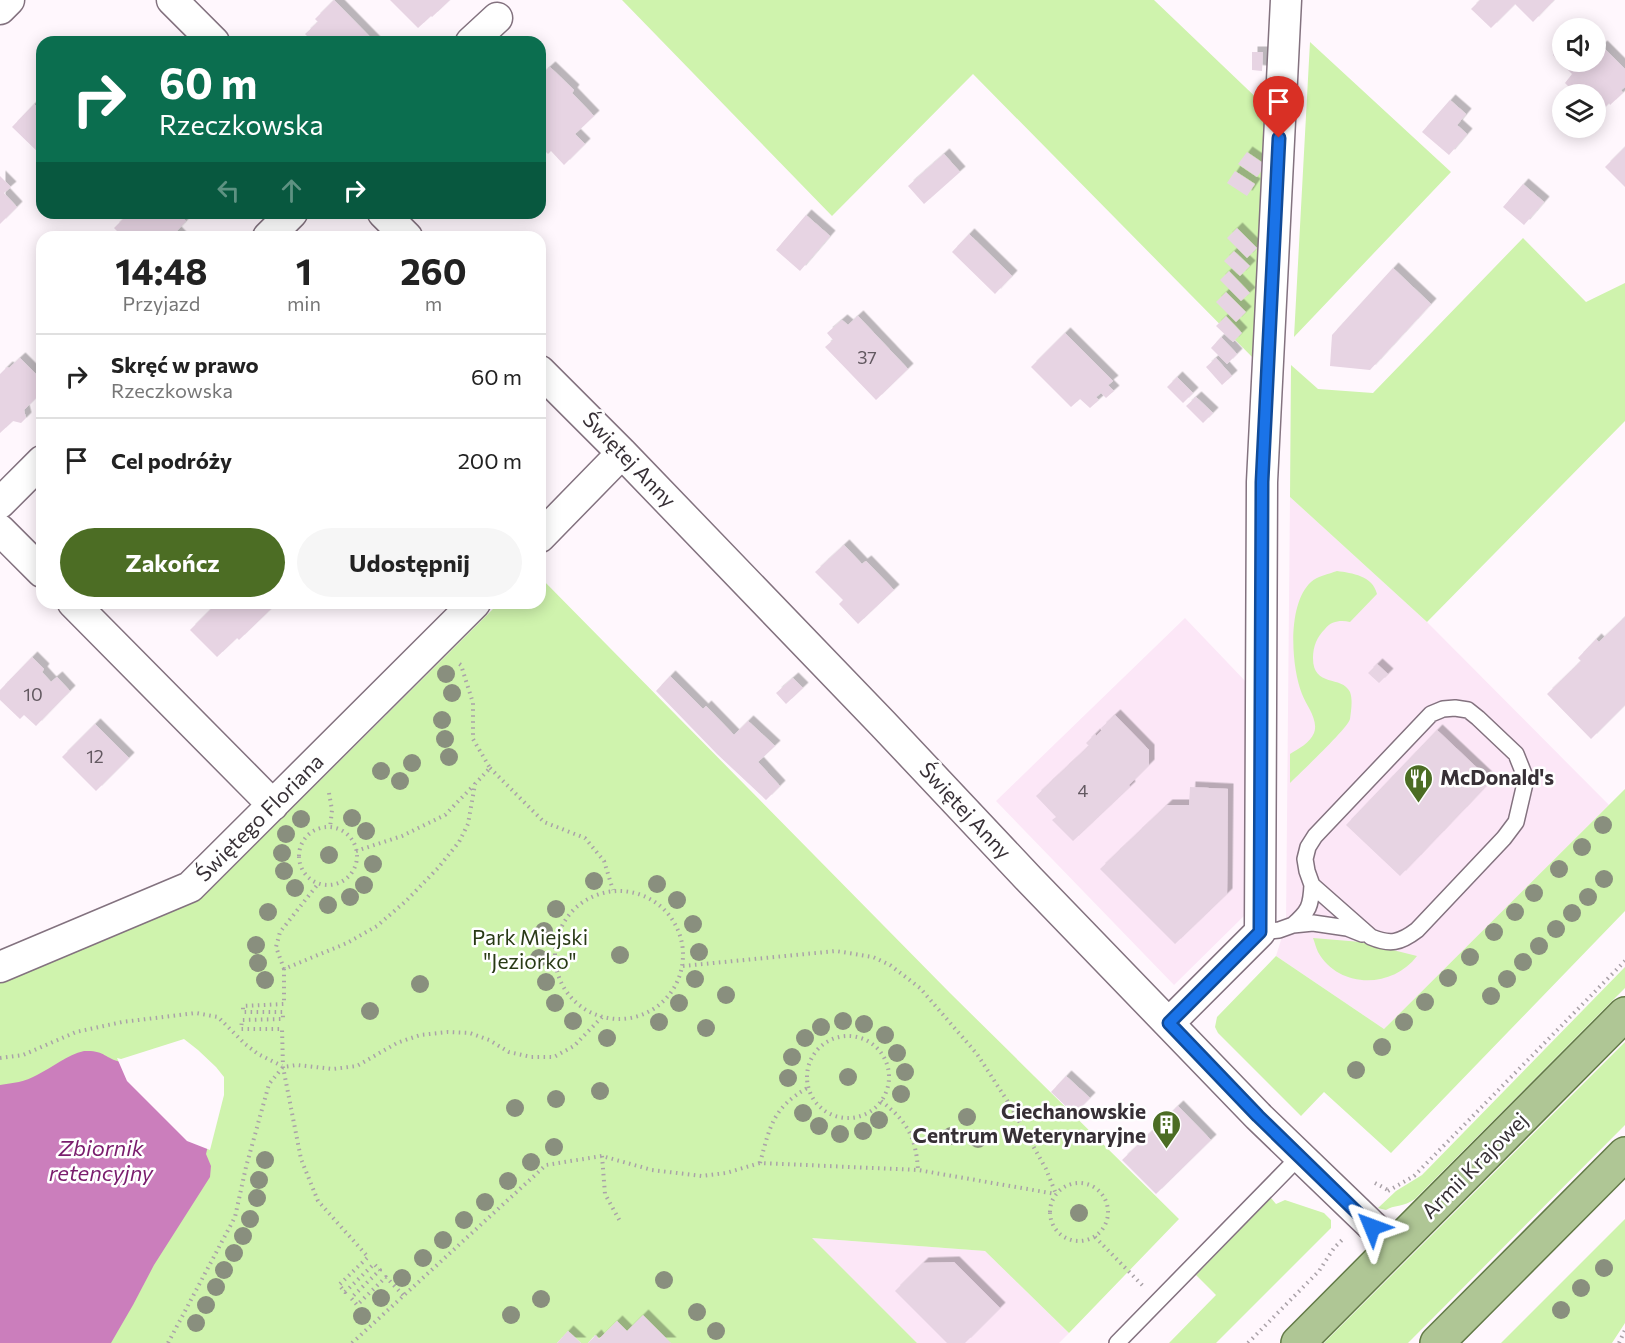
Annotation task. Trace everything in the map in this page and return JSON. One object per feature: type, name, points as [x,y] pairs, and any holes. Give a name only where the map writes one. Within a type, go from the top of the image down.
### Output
[{"type":"main road","name":"Armii Krajowej","points":[[1298,1343],[1625,1014]]},
{"type":"main road","points":[[1437,1343],[1625,1154]]},
{"type":"street","points":[[0,9],[9,0]]},
{"type":"street","points":[[172,0],[208,36]]},
{"type":"street","points":[[1169,1023],[1260,932],[1262,482],[1286,0]]},
{"type":"street","points":[[478,36],[497,18]]},
{"type":"street","points":[[274,231],[286,219]]},
{"type":"street","points":[[389,219],[401,231]]},
{"type":"street","name":"Świętej Anny","points":[[546,376],[875,715],[1029,879],[1258,1116],[1394,1247]]},
{"type":"street","points":[[546,531],[622,453]]},
{"type":"street","points":[[0,503],[36,467]]},
{"type":"street","points":[[0,530],[36,566]]},
{"type":"street","points":[[79,609],[273,805]]},
{"type":"street","name":"Świętego Floriana","points":[[0,967],[190,887],[469,609]]},
{"type":"lane","points":[[1260,932],[1313,923],[1347,928],[1382,942],[1395,942],[1407,938],[1504,838],[1516,822],[1526,779],[1516,754],[1468,710],[1443,709],[1431,714],[1308,847],[1305,859],[1312,885],[1311,900],[1305,914],[1293,925]]},
{"type":"lane","points":[[1312,885],[1371,937]]},
{"type":"lane","points":[[1118,1343],[1300,1156]]},
{"type":"path","points":[[438,642],[460,665],[473,703],[473,739],[490,768],[544,822],[585,838],[604,861],[613,890]]},
{"type":"path","points":[[356,851],[402,836],[445,815],[490,768]]},
{"type":"path","points":[[284,969],[357,938],[377,926],[406,901],[459,842],[468,824],[475,784]]},
{"type":"path","points":[[326,827],[337,828],[348,834],[356,851],[356,866],[350,876],[341,883],[330,886],[318,884],[309,878],[301,869],[298,858],[300,847],[306,837],[315,830],[326,827]]},
{"type":"path","points":[[318,884],[280,932],[276,947],[284,969],[284,1004],[243,1006],[243,1012],[283,1012],[283,1019],[242,1020],[242,1029],[282,1029],[283,1066],[301,1159],[318,1201],[368,1257],[339,1285],[345,1292],[374,1264],[380,1270],[351,1298],[357,1305],[386,1277],[403,1295]]},
{"type":"path","points":[[613,890],[633,891],[651,898],[667,910],[678,927],[684,946],[683,966],[676,986],[662,1003],[644,1015],[623,1019],[602,1017],[585,1010],[561,984],[556,966],[555,949],[559,931],[567,916],[580,903],[595,894],[613,890]]},
{"type":"path","points":[[683,966],[836,951],[873,957],[890,965],[920,988],[977,1054],[1010,1105],[1046,1169],[1056,1194]]},
{"type":"path","points":[[1381,1198],[1388,1190],[1414,1176],[1625,961]]},
{"type":"path","points":[[0,1058],[23,1055],[76,1032],[122,1022],[196,1013],[218,1017],[258,1054],[283,1066],[297,1065],[333,1069],[357,1066],[397,1043],[420,1035],[448,1032],[470,1034],[489,1040],[509,1052],[531,1057],[554,1057],[574,1046],[602,1017]]},
{"type":"path","points":[[852,1036],[866,1040],[877,1048],[885,1060],[889,1074],[887,1088],[881,1101],[871,1111],[858,1117],[843,1118],[830,1114],[818,1105],[810,1093],[807,1080],[808,1066],[814,1053],[825,1043],[838,1037],[852,1036]]},
{"type":"path","points":[[168,1343],[235,1216],[269,1084],[283,1066]]},
{"type":"path","points":[[760,1163],[775,1118],[783,1106],[795,1095],[809,1088]]},
{"type":"path","points":[[881,1101],[897,1113],[910,1132],[917,1154],[918,1170]]},
{"type":"path","points":[[352,1343],[546,1165],[602,1155],[652,1170],[702,1176],[726,1173],[760,1163],[918,1170],[1056,1194]]},
{"type":"path","points":[[602,1155],[605,1194],[621,1223]]},
{"type":"path","points":[[1087,1184],[1097,1189],[1104,1198],[1108,1208],[1107,1220],[1095,1237],[1083,1241],[1071,1240],[1061,1236],[1054,1227],[1050,1216],[1051,1205],[1056,1194],[1065,1187],[1087,1184]]},
{"type":"path","points":[[1248,1343],[1319,1271],[1334,1248],[1346,1236]]},
{"type":"path","points":[[1095,1237],[1158,1302]]},
{"type":"path","points":[[1619,1343],[1625,1330]]},
{"type":"shaded area","points":[[1290,497],[1427,622],[1609,805],[1384,1029],[1276,956],[1286,924]]},
{"type":"shaded area","points":[[1185,618],[1248,684],[1247,913],[1174,985],[996,801]]},
{"type":"shaded area","points":[[811,1238],[985,1251],[1069,1333],[1059,1343],[917,1343]]},
{"type":"green space","points":[[622,0],[1154,0],[1266,107],[1259,364],[973,74],[832,216]]},
{"type":"green space","points":[[1310,42],[1451,172],[1294,337]]},
{"type":"green space","points":[[1523,238],[1586,302],[1625,283],[1625,421],[1427,622],[1290,497],[1291,365],[1318,389],[1373,393]]},
{"type":"green space","points":[[1337,571],[1367,579],[1377,594],[1350,622],[1336,622],[1327,626],[1314,650],[1314,667],[1318,674],[1341,684],[1350,692],[1352,702],[1350,719],[1333,741],[1290,783],[1290,754],[1310,740],[1315,728],[1295,668],[1293,636],[1298,605],[1303,592],[1311,582]]},
{"type":"green space","name":"Park Miejski \"Jeziorko\"","points":[[546,583],[950,993],[1179,1219],[1069,1333],[985,1251],[812,1238],[917,1343],[671,1343],[627,1331],[617,1321],[599,1339],[595,1335],[588,1343],[581,1343],[568,1331],[557,1343],[0,1343],[0,981],[203,897],[493,609],[546,609]]},
{"type":"green space","points":[[1625,789],[1625,911],[1391,1153],[1324,1092],[1301,1116],[1218,1033],[1215,1027],[1217,1017],[1276,956],[1384,1029]]},
{"type":"green space","points":[[1313,938],[1361,942],[1417,956],[1406,967],[1380,979],[1352,978],[1339,973],[1327,964],[1318,952]]},
{"type":"green space","points":[[1625,967],[1625,988],[1415,1199],[1386,1210],[1378,1208],[1396,1191],[1422,1175]]},
{"type":"green space","points":[[1625,1042],[1625,1125],[1408,1343],[1324,1343]]},
{"type":"green space","points":[[1271,1198],[1276,1204],[1285,1200],[1324,1213],[1331,1220],[1331,1228],[1216,1343],[1169,1343],[1216,1295],[1196,1275]]},
{"type":"green space","points":[[1625,1219],[1625,1323],[1612,1343],[1501,1343]]},
{"type":"water","name":"Zbiornik retencyjny","points":[[84,1051],[100,1053],[121,1062],[217,1109],[206,1154],[211,1166],[210,1177],[154,1265],[111,1343],[0,1343],[0,1085],[28,1079]]},
{"type":"pier","points":[[184,1039],[224,1077],[224,1095],[210,1150],[187,1141],[127,1081],[117,1058],[121,1059]]},
{"type":"building","points":[[334,0],[369,36],[307,36],[305,34],[318,22],[315,19]]},
{"type":"building","points":[[390,0],[450,0],[418,28]]},
{"type":"building","points":[[1480,0],[1554,0],[1533,22],[1515,4],[1491,28],[1471,9]]},
{"type":"building","points":[[1606,50],[1625,69],[1625,87],[1621,90],[1623,93],[1606,106],[1606,84],[1566,84],[1572,74],[1570,72],[1606,72]]},
{"type":"building","points":[[1252,52],[1263,52],[1262,71],[1252,70]]},
{"type":"building","points":[[550,67],[574,90],[572,93],[594,116],[575,134],[585,144],[564,165],[551,151],[548,154],[546,152],[546,71]]},
{"type":"building","points":[[1450,100],[1466,114],[1457,125],[1467,134],[1449,155],[1422,132]]},
{"type":"building","points":[[34,104],[36,106],[36,150],[12,127]]},
{"type":"building","points":[[1625,147],[1625,187],[1605,167]]},
{"type":"building","points":[[1247,152],[1266,165],[1257,177],[1238,164]]},
{"type":"building","points":[[944,154],[960,172],[924,204],[908,186]]},
{"type":"building","points":[[1235,171],[1255,184],[1247,196],[1227,183]]},
{"type":"building","points":[[0,176],[11,187],[4,193],[17,207],[0,224]]},
{"type":"building","points":[[1523,184],[1544,202],[1524,225],[1503,207]]},
{"type":"building","points":[[806,215],[830,236],[800,271],[776,250]]},
{"type":"building","points":[[123,219],[184,219],[186,221],[177,231],[117,231],[114,228]]},
{"type":"building","points":[[1237,228],[1257,248],[1247,258],[1227,238]]},
{"type":"building","points":[[969,234],[1012,276],[995,294],[952,252]]},
{"type":"building","points":[[1234,251],[1250,266],[1240,276],[1224,261]]},
{"type":"building","points":[[1393,268],[1431,304],[1370,370],[1330,366],[1332,335]]},
{"type":"building","points":[[1229,271],[1250,293],[1241,301],[1220,280]]},
{"type":"building","points":[[1226,292],[1246,312],[1236,322],[1216,302]]},
{"type":"building","points":[[858,316],[908,369],[876,400],[825,347],[833,340],[827,333],[842,320],[848,325]]},
{"type":"building","points":[[1226,316],[1242,333],[1233,342],[1216,326]]},
{"type":"building","points":[[1065,333],[1113,381],[1108,385],[1114,391],[1106,398],[1101,393],[1096,397],[1099,400],[1090,408],[1080,399],[1071,407],[1031,367]]},
{"type":"building","points":[[1221,337],[1237,354],[1227,364],[1211,348]]},
{"type":"building","points":[[20,358],[36,374],[36,398],[24,410],[26,418],[21,423],[13,421],[0,433],[0,374],[7,367],[9,368]]},
{"type":"building","points":[[1216,358],[1232,376],[1222,385],[1206,367]]},
{"type":"building","points":[[1177,377],[1193,393],[1183,403],[1167,387]]},
{"type":"building","points":[[1196,397],[1213,413],[1203,423],[1186,406]]},
{"type":"building","points":[[844,545],[862,564],[866,561],[894,590],[858,624],[839,604],[843,600],[815,572]]},
{"type":"building","points":[[211,609],[271,609],[239,640],[237,638],[217,657],[190,630]]},
{"type":"building","points":[[1625,617],[1625,705],[1591,739],[1547,694],[1581,661],[1578,658],[1596,639],[1599,642]]},
{"type":"building","points":[[32,657],[44,669],[42,672],[51,682],[57,677],[70,691],[36,726],[24,715],[20,719],[0,700],[0,690]]},
{"type":"building","points":[[1377,664],[1388,674],[1379,683],[1368,673]]},
{"type":"building","points":[[670,676],[703,709],[706,706],[734,735],[748,721],[775,746],[758,762],[780,786],[766,800],[717,754],[656,691]]},
{"type":"building","points":[[793,678],[803,688],[786,704],[776,693]]},
{"type":"building","points":[[1115,715],[1149,750],[1149,765],[1129,785],[1130,787],[1073,841],[1052,820],[1056,817],[1036,796],[1089,746],[1086,743],[1095,734],[1096,736]]},
{"type":"building","points":[[95,724],[129,758],[96,791],[62,757]]},
{"type":"building","points":[[1437,730],[1491,781],[1400,876],[1346,825]]},
{"type":"building","points":[[1190,787],[1228,789],[1227,894],[1175,944],[1100,869],[1167,805],[1189,805]]},
{"type":"building","points":[[1066,1076],[1090,1098],[1074,1114],[1051,1092]]},
{"type":"building","name":"Ciechanowskie Centrum Weterynaryjne","points":[[1178,1106],[1211,1140],[1156,1194],[1122,1160]]},
{"type":"building","points":[[954,1262],[1000,1308],[965,1343],[947,1343],[895,1291],[923,1263]]},
{"type":"building","points":[[643,1315],[671,1343],[588,1343],[596,1335],[599,1339],[617,1321],[627,1331]]},
{"type":"building","points":[[568,1331],[581,1343],[557,1343]]},
{"type":"place","name":"McDonald's","points":[[1419,804]]},
{"type":"place","name":"Ciechanowskie Centrum Weterynaryjne","points":[[1167,1150]]},
{"type":"route","points":[[1279,138],[1262,482],[1260,932],[1169,1023],[1258,1116],[1372,1227]]}]
